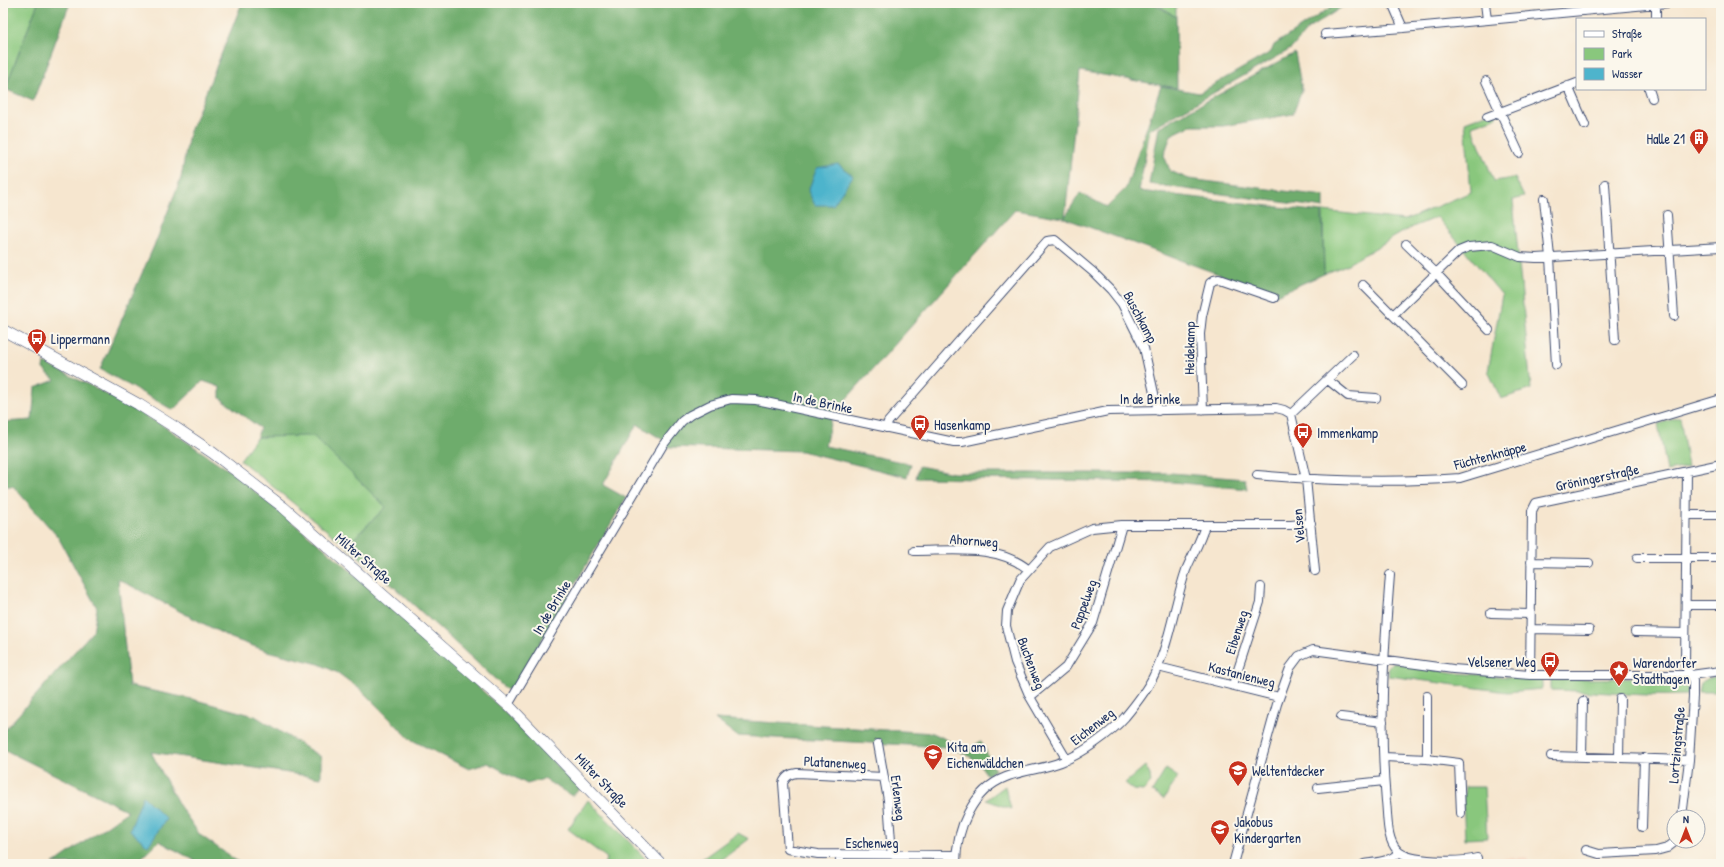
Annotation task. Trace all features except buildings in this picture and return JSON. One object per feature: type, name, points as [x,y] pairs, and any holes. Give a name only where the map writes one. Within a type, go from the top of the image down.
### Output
[{"type":"main road","name":"Milter Straße","points":[[3,330],[138,404],[213,453],[283,507],[508,705],[662,864]]},
{"type":"street","points":[[1392,3],[1403,28]]},
{"type":"street","points":[[1485,3],[1487,20]]},
{"type":"street","points":[[1325,34],[1668,3]]},
{"type":"street","points":[[1650,4],[1656,18]]},
{"type":"street","points":[[1486,81],[1519,153]]},
{"type":"street","points":[[1487,118],[1576,82]]},
{"type":"street","points":[[1568,86],[1584,125]]},
{"type":"street","points":[[1649,90],[1652,98]]},
{"type":"street","points":[[1605,184],[1615,340]]},
{"type":"street","points":[[1544,199],[1550,258],[1556,365]]},
{"type":"street","points":[[1667,215],[1674,316]]},
{"type":"street","name":"Buschkamp","points":[[886,428],[888,422],[893,416],[1047,241],[1051,240],[1055,240],[1093,272],[1111,290],[1122,304],[1144,348],[1158,411]]},
{"type":"street","points":[[1406,244],[1436,273],[1489,330]]},
{"type":"street","points":[[1393,315],[1459,251],[1469,247],[1492,245],[1520,257],[1550,258],[1721,247]]},
{"type":"street","name":"Heidekamp","points":[[1203,410],[1200,334],[1202,316],[1210,283],[1214,280],[1220,279],[1274,298]]},
{"type":"street","points":[[1363,285],[1462,385]]},
{"type":"street","points":[[1306,480],[1290,414],[1353,355]]},
{"type":"street","points":[[1328,380],[1348,396],[1376,398]]},
{"type":"street","name":"In de Brinke","points":[[508,705],[663,445],[682,422],[690,415],[710,405],[731,399],[756,400],[954,442],[962,442],[1108,411],[1276,408],[1284,410],[1290,414]]},
{"type":"street","name":"Füchtenknäppe","points":[[1257,475],[1306,480],[1419,481],[1460,478],[1721,399]]},
{"type":"street","name":"Gröningerstraße","points":[[1530,675],[1532,511],[1536,503],[1721,464]]},
{"type":"street","name":"Lortzingstraße","points":[[1683,809],[1689,760],[1693,696],[1693,681],[1685,665],[1687,471]]},
{"type":"street","name":"Velsen","points":[[1306,480],[1315,571]]},
{"type":"street","points":[[1687,515],[1721,515]]},
{"type":"street","points":[[1205,525],[1311,524]]},
{"type":"street","name":"Buchenweg","points":[[1067,760],[1030,696],[1015,662],[1006,626],[1009,604],[1020,580],[1050,547],[1092,528],[1122,525],[1205,525]]},
{"type":"street","name":"Pappelweg","points":[[1030,696],[1066,667],[1092,623],[1122,525]]},
{"type":"street","name":"Eichenweg","points":[[956,864],[961,826],[970,809],[990,786],[1004,778],[1067,760],[1090,748],[1124,718],[1153,678],[1158,667],[1186,570],[1205,525]]},
{"type":"street","name":"Ahornweg","points":[[914,551],[974,551],[999,554],[1021,563],[1029,570]]},
{"type":"street","points":[[1637,558],[1721,558]]},
{"type":"street","points":[[1531,562],[1590,563]]},
{"type":"street","points":[[1390,575],[1384,658],[1383,722],[1384,781],[1391,843],[1398,852],[1408,856],[1437,860],[1464,861],[1477,858]]},
{"type":"street","name":"Eibenweg","points":[[1233,685],[1260,602],[1261,587]]},
{"type":"street","points":[[1686,605],[1721,605]]},
{"type":"street","points":[[1491,613],[1530,614]]},
{"type":"street","points":[[1530,629],[1589,630]]},
{"type":"street","points":[[1635,632],[1685,633]]},
{"type":"street","name":"Kastanienweg","points":[[1233,864],[1279,697],[1290,668],[1299,656],[1313,650],[1384,658]]},
{"type":"street","points":[[1384,658],[1453,669],[1530,675],[1690,675],[1721,671]]},
{"type":"street","name":"Kastanienweg","points":[[1158,667],[1279,697]]},
{"type":"street","points":[[1427,696],[1427,759]]},
{"type":"street","points":[[1618,757],[1620,699]]},
{"type":"street","points":[[1582,756],[1583,701]]},
{"type":"street","points":[[1341,717],[1383,722]]},
{"type":"street","name":"Erlenweg","points":[[878,744],[888,800],[892,855]]},
{"type":"street","points":[[1551,756],[1689,760]]},
{"type":"street","points":[[1384,757],[1427,759],[1459,763],[1461,813]]},
{"type":"street","points":[[1642,827],[1644,758]]},
{"type":"street","name":"Platanenweg","points":[[788,849],[783,783],[785,778],[791,774],[797,773],[884,777]]},
{"type":"street","points":[[1318,788],[1384,781]]},
{"type":"street","points":[[1586,850],[1600,854],[1656,851],[1666,848]]},
{"type":"street","name":"Eschenweg","points":[[788,849],[818,854],[956,855]]},
{"type":"street","points":[[1364,864],[1388,860],[1395,856],[1398,852]]},
{"type":"street","points":[[840,854],[840,864]]},
{"type":"shaded area","points":[[1527,857],[1529,859],[1529,864],[1485,864],[1490,859]]},
{"type":"green space","points":[[3,3],[38,3],[5,89],[3,88]]},
{"type":"green space","points":[[38,3],[70,3],[33,101],[5,89]]},
{"type":"green space","points":[[242,3],[1153,3],[1176,17],[1177,88],[1080,71],[1065,217],[1080,193],[1107,207],[1126,188],[1161,86],[1199,93],[1271,52],[1274,45],[1337,3],[1347,3],[1308,29],[1291,49],[1150,129],[1139,191],[1322,212],[1324,274],[1276,295],[1064,218],[1015,210],[832,415],[825,446],[911,464],[907,477],[801,451],[667,447],[663,440],[637,424],[603,485],[626,498],[515,685],[507,690],[382,576],[346,546],[386,507],[313,436],[257,437],[260,428],[220,398],[220,387],[203,381],[173,410],[100,369],[157,239],[181,178],[189,134]]},
{"type":"green space","points":[[1156,3],[1176,3],[1176,17]]},
{"type":"green space","points":[[1295,53],[1302,90],[1293,114],[1223,126],[1190,126],[1171,135],[1164,155],[1170,171],[1189,179],[1324,196],[1324,208],[1149,184],[1159,127]]},
{"type":"green space","points":[[1494,111],[1497,117],[1472,126],[1494,181],[1515,178],[1524,197],[1513,200],[1531,389],[1501,399],[1488,371],[1502,295],[1437,217],[1410,228],[1346,265],[1324,274],[1323,211],[1405,220],[1471,192],[1465,122]]},
{"type":"green space","points":[[44,363],[93,387],[162,425],[230,471],[336,558],[444,655],[500,707],[580,789],[572,796],[544,779],[527,784],[488,763],[469,769],[410,739],[361,690],[338,673],[319,664],[267,651],[231,638],[118,579],[129,686],[192,699],[255,716],[321,757],[321,778],[151,752],[179,805],[200,835],[241,864],[201,864],[159,841],[135,864],[53,864],[128,811],[3,749],[3,732],[93,631],[97,608],[58,537],[13,486],[3,486],[3,422],[32,420],[35,388],[55,380],[43,369]]},
{"type":"green space","points":[[1680,417],[1688,467],[1667,471],[1658,424]]},
{"type":"green space","points":[[313,435],[386,507],[346,546],[240,460],[257,437]]},
{"type":"green space","points":[[919,466],[954,473],[1171,473],[1245,479],[1247,489],[1172,482],[916,478]]},
{"type":"green space","points":[[1394,663],[1456,673],[1509,677],[1542,677],[1542,689],[1507,692],[1389,676],[1388,667]]},
{"type":"green space","points":[[1721,676],[1721,692],[1698,692],[1700,683],[1709,678]]},
{"type":"green space","points":[[1678,678],[1687,685],[1687,695],[1653,695],[1551,690],[1551,679]]},
{"type":"green space","points":[[715,719],[933,733],[968,750],[981,741],[995,770],[987,775],[970,756],[946,747],[737,736]]},
{"type":"green space","points":[[1145,766],[1150,775],[1151,783],[1143,791],[1134,790],[1125,783]]},
{"type":"green space","points":[[1166,769],[1178,777],[1164,799],[1152,792]]},
{"type":"green space","points":[[1005,786],[1011,809],[986,800]]},
{"type":"green space","points":[[1465,787],[1484,787],[1487,838],[1465,839],[1463,800]]},
{"type":"green space","points":[[588,800],[645,858],[641,864],[604,864],[607,858],[568,829]]},
{"type":"green space","points":[[738,833],[749,839],[716,864],[695,864]]},
{"type":"water","points":[[838,164],[853,176],[833,205],[815,205],[808,191],[817,168]]},
{"type":"water","points":[[143,796],[166,819],[148,846],[130,830]]},
{"type":"place","name":"Halle 21","points":[[1699,155]]},
{"type":"place","name":"Lippermann","points":[[37,355]]},
{"type":"place","name":"Hasenkamp","points":[[920,441]]},
{"type":"place","name":"Immenkamp","points":[[1303,449]]},
{"type":"place","name":"Velsener Weg","points":[[1550,678]]},
{"type":"place","name":"Warendorfer Stadthagen","points":[[1619,687]]},
{"type":"place","name":"Kita am Eichenwäldchen","points":[[933,771]]},
{"type":"place","name":"Weltentdecker","points":[[1238,787]]},
{"type":"place","name":"Jakobus Kindergarten","points":[[1220,846]]}]
